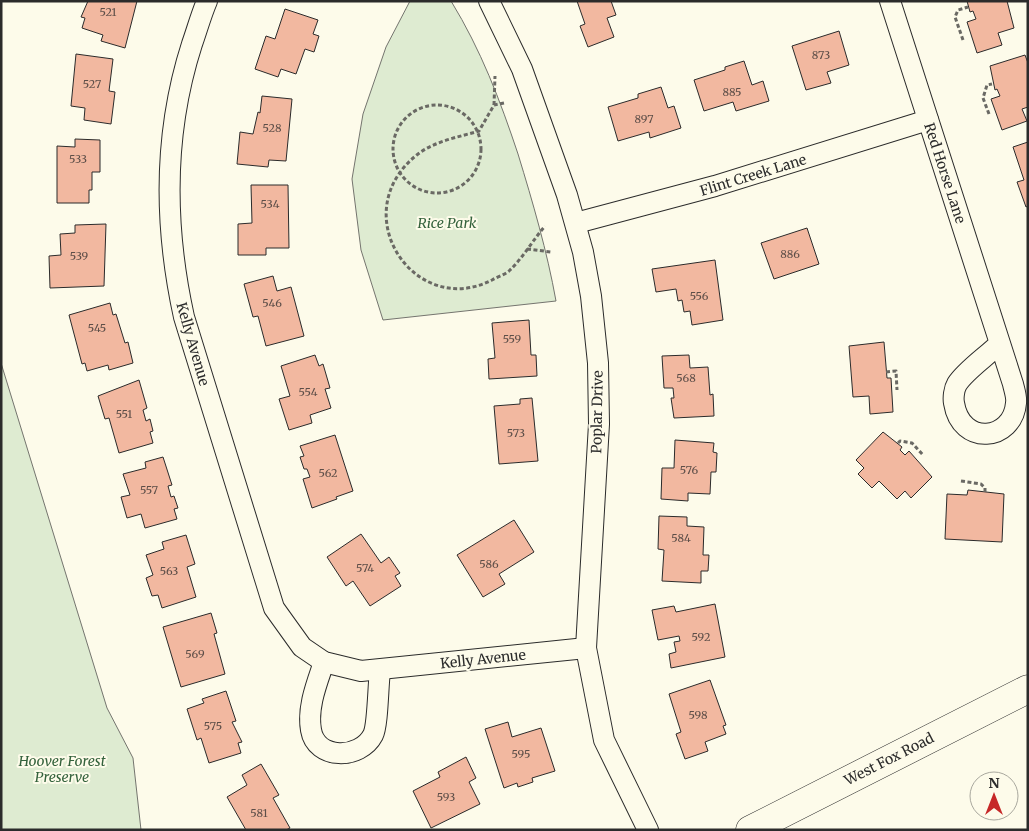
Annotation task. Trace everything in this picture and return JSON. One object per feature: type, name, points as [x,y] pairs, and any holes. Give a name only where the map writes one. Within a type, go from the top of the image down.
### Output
[{"type":"street","name":"Kelly Avenue","points":[[207,1],[185,65],[170,148],[169,190],[175,275],[187,327],[274,608],[284,625],[302,647],[324,662],[361,671],[586,648]]},
{"type":"street","name":"Poplar Drive","points":[[489,1],[522,69],[576,224],[591,296],[598,363],[599,424],[586,648],[604,740],[648,830]]},
{"type":"street","name":"Red Horse Lane","points":[[890,1],[999,344]]},
{"type":"street","name":"Flint Creek Lane","points":[[576,224],[724,184],[928,120]]},
{"type":"street","points":[[324,662],[309,720],[311,732],[318,744],[339,754],[354,751],[367,744],[374,734],[380,670]]},
{"type":"street","name":"West Fox Road","points":[[750,830],[1028,689]]},
{"type":"path","points":[[963,40],[955,17],[958,10],[968,7]]},
{"type":"path","points":[[496,76],[494,105],[479,131],[435,144],[419,153],[398,172],[388,192],[385,215],[389,238],[400,258],[416,274],[436,285],[459,288],[482,285],[508,271],[545,226]]},
{"type":"path","points":[[989,114],[983,98],[988,86],[992,84]]},
{"type":"path","points":[[494,105],[504,103]]},
{"type":"path","points":[[431,105],[446,105],[459,110],[471,119],[479,131],[481,156],[476,171],[466,183],[452,190],[437,193],[422,191],[408,183],[398,172],[393,144],[401,124],[417,109],[431,105]]},
{"type":"path","points":[[527,249],[551,252]]},
{"type":"path","points":[[886,372],[896,371],[897,390]]},
{"type":"path","points":[[898,443],[900,441],[912,443],[923,455]]},
{"type":"path","points":[[961,481],[981,484],[985,488],[985,494]]},
{"type":"green space","name":"Rice Park","points":[[410,1],[451,1],[472,38],[497,95],[518,154],[539,227],[556,301],[383,320],[361,250],[352,179],[363,114],[386,47]]},
{"type":"green space","name":"Hoover Forest Preserve","points":[[1,363],[107,708],[133,758],[141,830],[1,830]]},
{"type":"building","points":[[88,1],[137,1],[125,48],[101,41],[103,35],[82,28],[85,18],[81,17]]},
{"type":"building","points":[[577,1],[611,1],[616,15],[607,18],[614,37],[588,47],[580,26],[585,24]]},
{"type":"building","points":[[967,1],[1007,1],[1014,28],[998,33],[1002,45],[977,53],[967,22],[976,19],[973,11],[970,12]]},
{"type":"building","points":[[285,9],[318,20],[313,34],[319,36],[314,52],[305,49],[296,74],[281,69],[278,77],[255,69],[266,36],[275,39]]},
{"type":"building","points":[[839,31],[849,65],[827,72],[831,83],[806,90],[792,46]]},
{"type":"building","points":[[76,54],[113,59],[109,91],[115,92],[111,124],[84,120],[85,108],[71,106]]},
{"type":"building","points":[[1025,55],[1028,63],[1028,107],[1022,109],[1027,121],[1002,130],[991,99],[1000,96],[997,89],[995,90],[990,66]]},
{"type":"building","points":[[744,61],[752,85],[763,81],[769,101],[736,111],[733,102],[704,111],[694,80],[725,70],[725,67]]},
{"type":"building","points":[[661,87],[668,108],[674,106],[681,128],[650,138],[649,132],[618,141],[608,107],[638,98],[638,94]]},
{"type":"building","points":[[262,96],[292,99],[286,161],[269,160],[268,167],[237,164],[240,132],[253,134],[258,112],[260,113]]},
{"type":"building","points":[[75,139],[100,140],[100,172],[92,172],[92,190],[89,190],[89,203],[57,203],[57,146],[75,147]]},
{"type":"building","points":[[1028,142],[1028,206],[1026,207],[1017,182],[1024,180],[1013,147]]},
{"type":"building","points":[[251,185],[288,185],[289,248],[266,248],[266,255],[238,255],[238,224],[252,223]]},
{"type":"building","points":[[106,224],[104,286],[50,288],[49,256],[61,255],[60,234],[75,233],[75,225]]},
{"type":"building","points":[[807,228],[819,264],[774,279],[761,243]]},
{"type":"building","points":[[715,260],[723,320],[692,325],[690,311],[684,312],[682,300],[678,301],[676,289],[656,292],[652,269]]},
{"type":"building","points":[[273,276],[277,291],[291,287],[304,336],[266,346],[258,316],[253,317],[244,284]]},
{"type":"building","points":[[110,303],[113,315],[116,314],[125,343],[128,342],[133,363],[109,370],[108,365],[87,371],[85,363],[82,364],[69,315]]},
{"type":"building","points":[[529,320],[531,355],[536,355],[537,376],[489,379],[488,359],[495,358],[492,323]]},
{"type":"building","points":[[884,342],[887,378],[891,378],[893,412],[870,414],[869,396],[853,397],[849,346]]},
{"type":"building","points":[[315,355],[319,366],[323,364],[330,388],[325,389],[331,408],[310,415],[312,423],[289,430],[279,399],[290,396],[281,366]]},
{"type":"building","points":[[689,355],[690,368],[708,367],[710,395],[713,394],[714,416],[674,418],[671,398],[674,398],[673,388],[664,388],[662,356]]},
{"type":"building","points":[[139,380],[147,408],[143,410],[146,421],[150,419],[153,431],[150,432],[153,443],[119,453],[109,418],[105,419],[98,396]]},
{"type":"building","points":[[532,398],[538,461],[499,464],[494,406],[520,404],[520,399]]},
{"type":"building","points":[[883,432],[902,447],[900,450],[905,455],[909,451],[932,477],[911,498],[905,491],[897,499],[879,481],[872,488],[858,474],[864,468],[856,460]]},
{"type":"building","points":[[335,435],[353,491],[312,508],[303,479],[310,477],[307,469],[304,469],[300,457],[304,456],[300,446]]},
{"type":"building","points":[[675,440],[714,443],[713,452],[717,453],[716,472],[711,472],[710,494],[688,493],[688,501],[661,499],[662,468],[674,468]]},
{"type":"building","points":[[163,457],[172,485],[168,486],[171,497],[174,496],[178,508],[174,509],[177,519],[145,528],[141,514],[127,518],[121,497],[130,495],[123,474],[146,468],[145,462]]},
{"type":"building","points":[[968,490],[1004,494],[1002,542],[945,539],[947,494],[967,495]]},
{"type":"building","points":[[659,516],[687,517],[687,526],[704,527],[703,555],[709,555],[708,571],[701,571],[701,583],[662,581],[664,550],[658,549]]},
{"type":"building","points":[[514,520],[534,552],[499,574],[505,584],[483,597],[457,555]]},
{"type":"building","points":[[361,534],[381,563],[389,557],[400,573],[395,576],[401,586],[370,606],[353,581],[346,586],[327,557]]},
{"type":"building","points":[[186,535],[195,564],[187,567],[196,597],[162,608],[158,595],[152,596],[146,578],[153,575],[146,555],[164,549],[162,542]]},
{"type":"building","points":[[715,604],[725,657],[671,668],[669,654],[676,652],[674,642],[680,641],[679,636],[658,640],[652,610],[674,606],[676,612]]},
{"type":"building","points":[[211,613],[217,633],[214,634],[225,674],[181,687],[163,627]]},
{"type":"building","points":[[710,680],[726,725],[723,726],[726,734],[705,742],[708,751],[685,759],[676,734],[681,732],[669,694]]},
{"type":"building","points":[[226,691],[236,721],[232,722],[242,742],[238,743],[241,753],[209,763],[201,738],[197,740],[187,709],[204,703],[202,699]]},
{"type":"building","points":[[508,722],[512,737],[541,728],[555,771],[532,778],[533,782],[518,787],[517,783],[504,788],[485,729]]},
{"type":"building","points":[[466,757],[476,778],[469,782],[480,804],[431,828],[413,791],[440,777],[438,772]]},
{"type":"building","points":[[261,764],[279,795],[273,798],[290,828],[286,830],[246,830],[227,797],[247,785],[242,775]]}]
